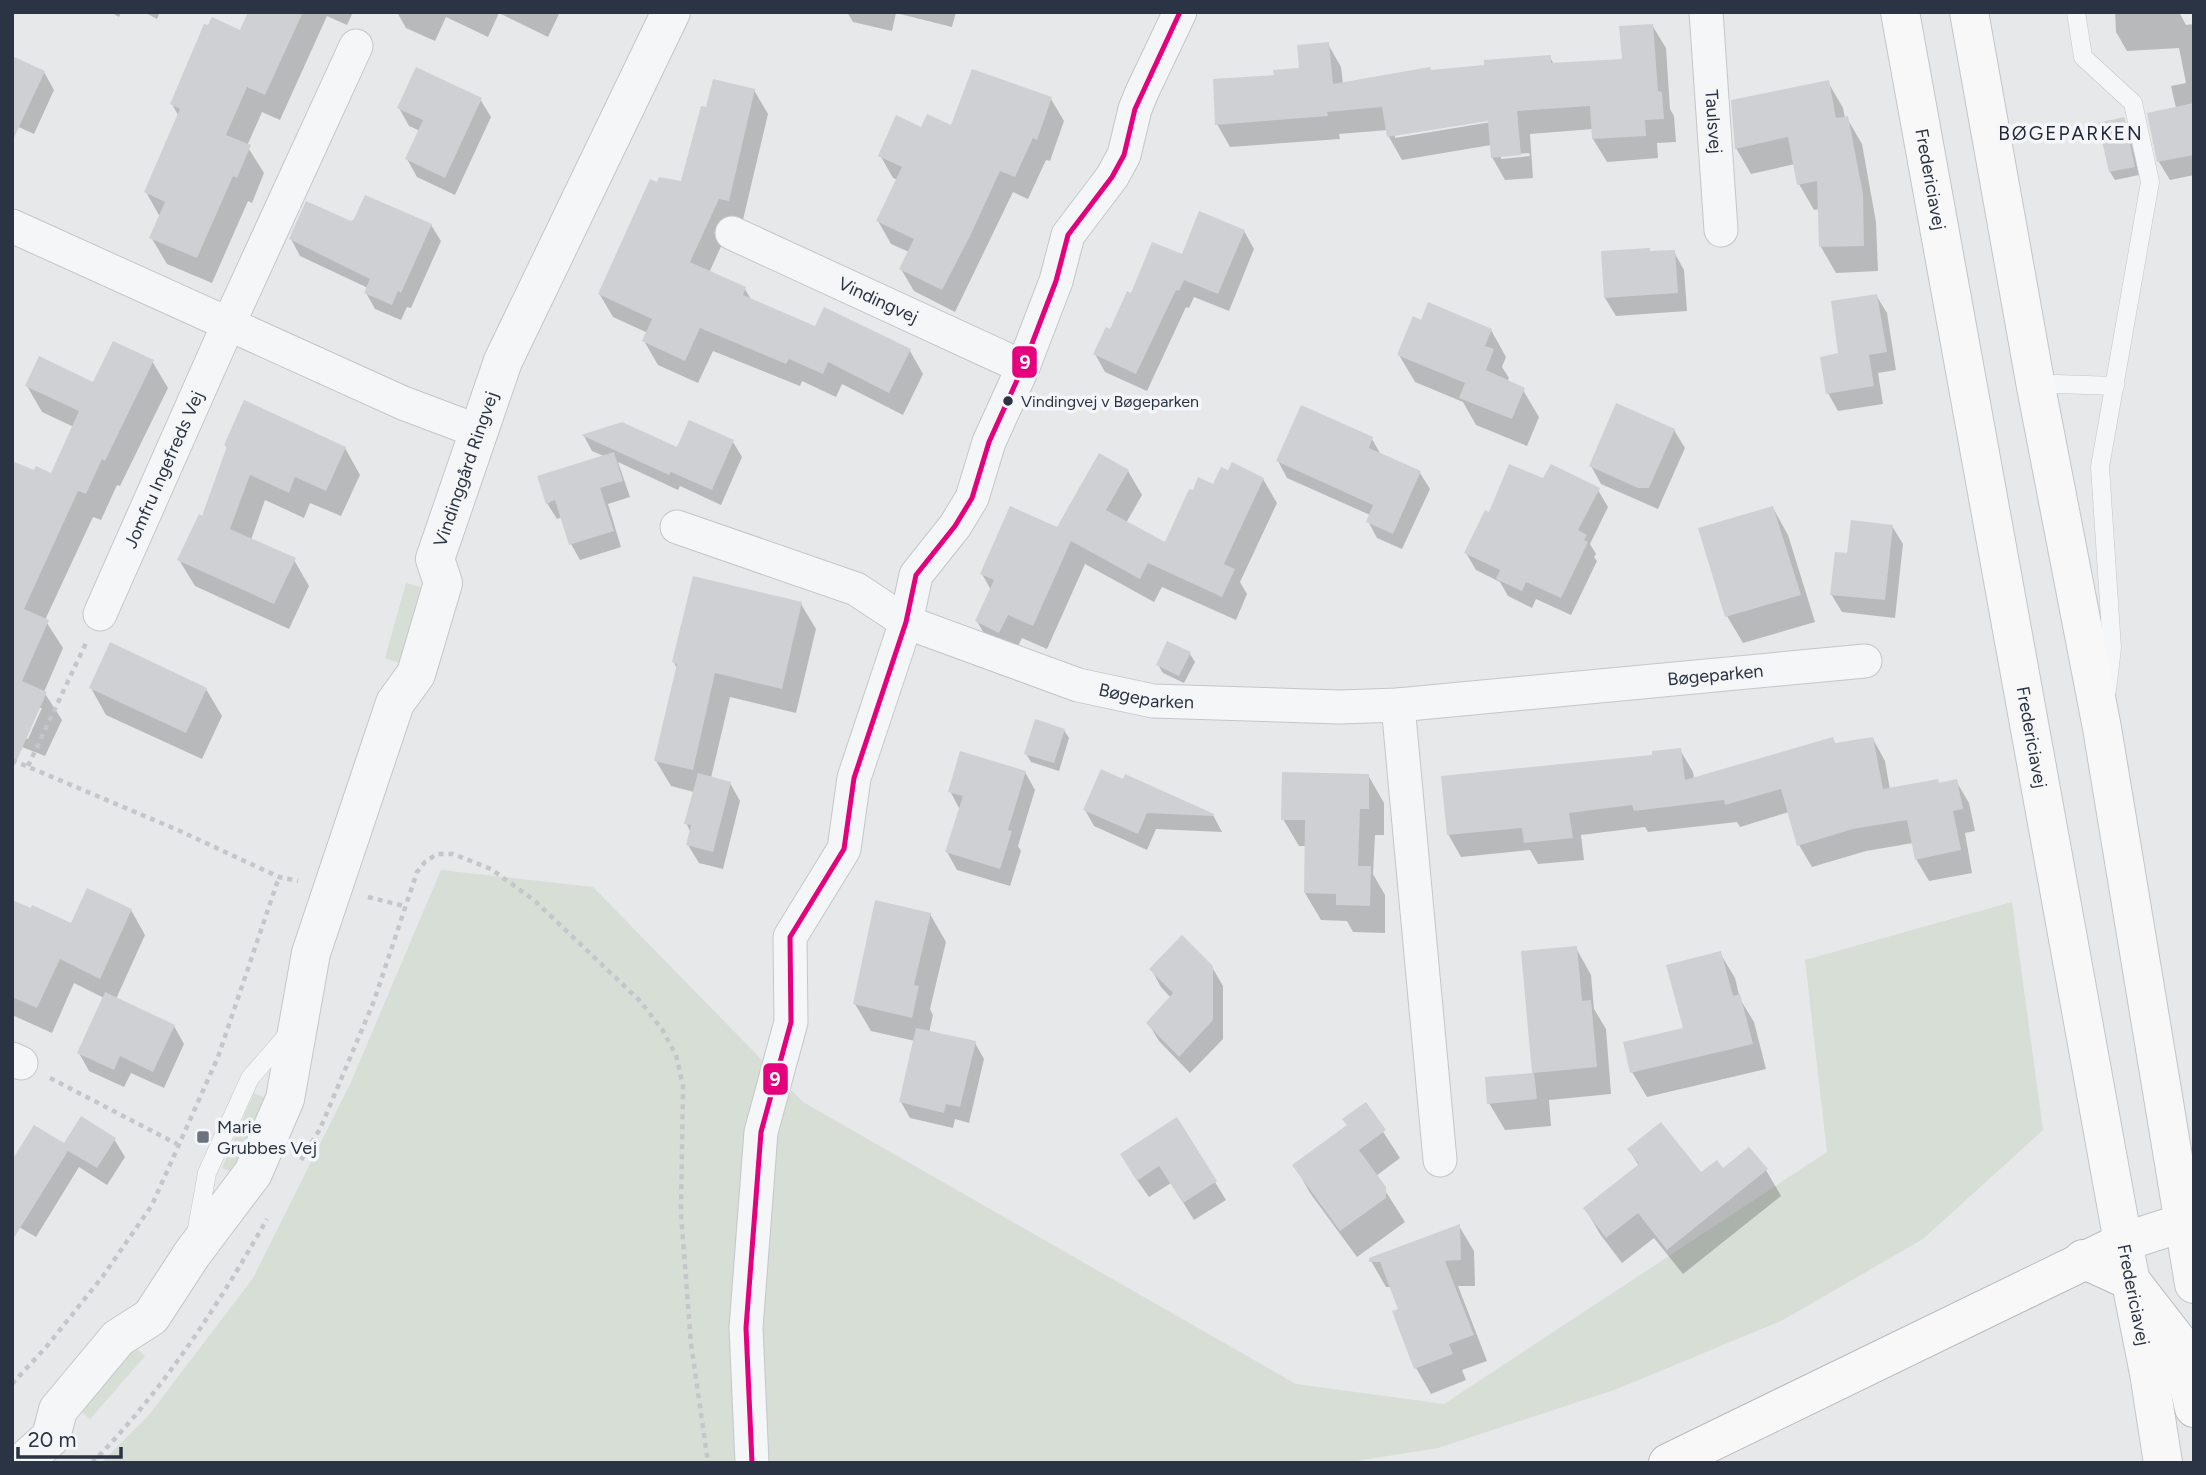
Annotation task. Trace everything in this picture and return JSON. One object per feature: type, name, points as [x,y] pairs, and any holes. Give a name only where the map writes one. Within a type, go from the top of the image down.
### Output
[{"type":"main road","name":"Fredericiavej","points":[[1900,12],[2149,1373],[2163,1463]]},
{"type":"main road","points":[[1969,12],[2036,387],[2102,728],[2188,1223],[2194,1284]]},
{"type":"main road","points":[[1668,1463],[2084,1259],[2123,1242],[2188,1223]]},
{"type":"main road","points":[[2084,1259],[2131,1281],[2179,1343],[2190,1390]]},
{"type":"street","name":"Vindinggård Ringvej","points":[[22,1463],[51,1437],[58,1410],[118,1338],[151,1317],[192,1254],[253,1173],[285,1098],[311,953],[395,703],[416,674],[443,583],[435,559],[503,361],[671,12]]},
{"type":"street","points":[[752,1463],[746,1328],[761,1132],[791,1021],[790,937],[844,849],[854,778],[906,622],[916,575],[955,526],[972,498],[989,442],[1023,367],[1056,281],[1068,235],[1112,177],[1124,155],[1139,100],[1180,12]]},
{"type":"street","name":"Taulsvej","points":[[1706,12],[1721,230]]},
{"type":"street","name":"Jomfru Ingefreds Vej","points":[[100,614],[356,46]]},
{"type":"street","points":[[12,226],[403,403],[480,432]]},
{"type":"street","name":"Vindingvej","points":[[732,233],[1023,367]]},
{"type":"street","points":[[677,527],[856,589],[906,622]]},
{"type":"street","name":"Bøgeparken","points":[[906,622],[1078,685],[1153,701],[1339,707],[1398,705],[1865,661]]},
{"type":"street","points":[[1398,705],[1440,1160]]},
{"type":"lane","points":[[2076,12],[2083,57],[2133,103],[2150,182],[2101,467],[2100,487],[2112,648],[2102,728]]},
{"type":"lane","points":[[2036,387],[2056,384],[2115,386]]},
{"type":"path","points":[[29,766],[100,614]]},
{"type":"path","points":[[12,760],[180,831],[279,877],[404,906],[416,872],[425,862],[437,854],[453,854],[491,869],[534,900],[639,1000],[662,1029],[676,1055],[684,1086],[681,1214],[691,1343],[708,1463]]},
{"type":"path","points":[[12,1384],[47,1346],[103,1276],[152,1205],[218,1057],[279,877]]},
{"type":"path","points":[[17,1061],[177,1144]]},
{"type":"shaded area","points":[[406,583],[430,590],[408,666],[385,658]]},
{"type":"shaded area","points":[[441,870],[593,887],[803,1102],[1296,1384],[1444,1404],[1827,1152],[1805,960],[2012,902],[2043,1130],[1923,1239],[1783,1320],[1617,1389],[1438,1448],[1344,1463],[101,1463],[149,1415],[253,1278],[351,1082]]},
{"type":"shaded area","points":[[254,1093],[271,1100],[239,1175],[222,1168]]},
{"type":"shaded area","points":[[130,1343],[145,1356],[90,1419],[75,1406]]},
{"type":"building","points":[[248,12],[303,12],[265,95],[247,87],[226,135],[251,145],[237,178],[233,176],[197,258],[149,238],[165,202],[144,192],[180,109],[170,104],[204,24],[208,25],[212,17],[240,30]]},
{"type":"building","points":[[1653,24],[1658,91],[1662,92],[1664,119],[1645,120],[1646,136],[1592,139],[1590,106],[1517,111],[1521,155],[1491,158],[1488,121],[1387,137],[1382,107],[1327,112],[1328,116],[1215,125],[1213,79],[1274,75],[1273,70],[1299,68],[1297,45],[1329,42],[1333,84],[1430,67],[1431,70],[1484,65],[1484,60],[1551,55],[1551,63],[1622,59],[1619,26]]},
{"type":"building","points":[[12,56],[45,71],[12,142]]},
{"type":"building","points":[[416,67],[482,98],[445,178],[405,159],[423,120],[397,108]]},
{"type":"building","points":[[972,69],[1052,97],[1037,140],[1033,138],[1015,177],[1000,171],[942,290],[899,269],[914,239],[876,221],[902,167],[878,156],[896,115],[921,127],[927,114],[951,125]]},
{"type":"building","points":[[713,79],[755,89],[729,201],[719,199],[690,262],[746,287],[743,295],[815,326],[824,307],[911,349],[889,393],[828,362],[823,374],[789,359],[786,364],[700,328],[685,361],[642,341],[652,319],[598,294],[650,179],[657,182],[659,177],[681,181],[701,106],[706,107]]},
{"type":"building","points":[[1829,80],[1836,118],[1848,116],[1863,194],[1864,246],[1819,247],[1817,181],[1797,185],[1788,137],[1735,149],[1731,100]]},
{"type":"building","points":[[2194,103],[2194,155],[2157,162],[2147,113]]},
{"type":"building","points":[[2124,117],[2135,167],[2109,172],[2098,123]]},
{"type":"building","points":[[365,195],[432,224],[401,293],[398,291],[392,305],[364,293],[370,279],[289,239],[306,201],[351,221]]},
{"type":"building","points":[[1199,211],[1245,230],[1218,294],[1184,280],[1179,291],[1176,290],[1136,374],[1093,354],[1106,327],[1110,329],[1127,291],[1131,293],[1152,242],[1182,254]]},
{"type":"building","points":[[1650,248],[1650,251],[1675,250],[1678,293],[1604,298],[1601,251]]},
{"type":"building","points":[[1877,294],[1887,352],[1869,355],[1874,386],[1826,394],[1820,357],[1838,353],[1831,301]]},
{"type":"building","points":[[1428,302],[1492,329],[1485,346],[1494,349],[1486,370],[1525,388],[1512,419],[1459,398],[1465,383],[1397,355],[1413,316],[1421,320]]},
{"type":"building","points":[[113,341],[154,360],[86,494],[78,491],[24,609],[49,620],[22,681],[47,692],[12,771],[12,461],[34,470],[36,466],[51,473],[79,411],[25,386],[39,356],[93,382]]},
{"type":"building","points":[[244,400],[346,447],[326,491],[295,477],[289,493],[250,475],[230,529],[296,558],[274,604],[177,560],[199,514],[202,516],[227,446],[224,445]]},
{"type":"building","points":[[1616,403],[1675,429],[1649,488],[1638,488],[1589,466]]},
{"type":"building","points":[[1301,405],[1373,437],[1369,448],[1421,471],[1393,534],[1366,522],[1373,505],[1276,461]]},
{"type":"building","points":[[689,420],[734,440],[712,490],[671,472],[669,475],[581,435],[622,422],[677,447]]},
{"type":"building","points":[[614,452],[623,481],[600,488],[614,531],[569,545],[555,500],[546,504],[537,476]]},
{"type":"building","points":[[1099,453],[1129,470],[1106,510],[1165,542],[1189,489],[1193,490],[1198,477],[1213,484],[1221,467],[1228,470],[1232,462],[1264,478],[1224,564],[1235,569],[1222,597],[1148,563],[1140,579],[1071,541],[1033,626],[1008,615],[999,633],[975,621],[994,580],[980,574],[1010,506],[1057,527]]},
{"type":"building","points":[[1509,464],[1543,478],[1551,464],[1600,488],[1578,530],[1587,535],[1584,540],[1588,542],[1561,598],[1526,582],[1522,591],[1496,579],[1500,570],[1464,553],[1485,510],[1489,512]]},
{"type":"building","points":[[1773,506],[1801,595],[1725,617],[1698,528]]},
{"type":"building","points":[[1851,520],[1893,525],[1885,600],[1830,595],[1835,552],[1847,553]]},
{"type":"building","points":[[693,576],[802,602],[782,689],[715,673],[693,770],[654,761],[677,664],[672,662]]},
{"type":"building","points":[[1167,641],[1191,652],[1179,676],[1156,665]]},
{"type":"building","points":[[110,642],[207,688],[186,733],[89,688]]},
{"type":"building","points":[[1035,719],[1065,729],[1054,763],[1024,754]]},
{"type":"building","points":[[1833,737],[1835,743],[1873,737],[1883,789],[1938,779],[1939,783],[1957,779],[1963,809],[1953,811],[1961,850],[1915,860],[1907,820],[1853,829],[1797,846],[1781,789],[1725,805],[1724,800],[1634,811],[1632,805],[1569,813],[1573,838],[1524,843],[1522,828],[1447,835],[1441,776],[1652,755],[1652,751],[1681,748],[1685,780]]},
{"type":"building","points":[[960,751],[1026,771],[1008,830],[1012,831],[1000,869],[945,852],[963,796],[948,792]]},
{"type":"building","points":[[1101,769],[1123,779],[1125,774],[1214,814],[1147,813],[1138,834],[1083,810]]},
{"type":"building","points":[[1282,772],[1369,774],[1369,809],[1360,809],[1358,866],[1371,866],[1370,906],[1336,905],[1336,894],[1304,893],[1305,820],[1281,820]]},
{"type":"building","points":[[698,773],[731,782],[713,852],[686,845],[691,825],[684,824]]},
{"type":"building","points":[[87,888],[132,909],[100,979],[60,959],[37,1008],[12,997],[12,900],[31,908],[32,905],[71,923]]},
{"type":"building","points":[[875,900],[931,913],[914,985],[919,986],[912,1018],[853,1004]]},
{"type":"building","points":[[1182,935],[1213,966],[1213,1020],[1179,1057],[1146,1023],[1173,993],[1149,969]]},
{"type":"building","points":[[1577,946],[1582,1001],[1591,1000],[1597,1067],[1534,1073],[1537,1099],[1487,1104],[1485,1077],[1532,1073],[1521,951]]},
{"type":"building","points":[[1721,951],[1733,996],[1740,994],[1753,1044],[1630,1073],[1623,1042],[1683,1028],[1666,965]]},
{"type":"building","points":[[105,992],[175,1025],[153,1072],[120,1056],[114,1070],[77,1053]]},
{"type":"building","points":[[916,1028],[976,1041],[960,1107],[946,1104],[944,1113],[899,1102]]},
{"type":"building","points":[[1366,1102],[1386,1130],[1359,1150],[1386,1187],[1386,1198],[1340,1231],[1292,1165],[1347,1125],[1342,1119]]},
{"type":"building","points":[[81,1116],[116,1138],[97,1168],[68,1151],[12,1241],[12,1160],[34,1125],[64,1143]]},
{"type":"building","points":[[1177,1117],[1217,1181],[1183,1203],[1159,1166],[1137,1181],[1120,1154]]},
{"type":"building","points":[[1661,1122],[1701,1172],[1717,1160],[1723,1168],[1749,1147],[1768,1169],[1667,1250],[1638,1213],[1606,1238],[1583,1208],[1639,1164],[1627,1149]]},
{"type":"building","points":[[1460,1224],[1461,1260],[1445,1261],[1474,1335],[1449,1344],[1453,1354],[1414,1369],[1392,1311],[1398,1309],[1380,1262],[1369,1262],[1369,1258]]},
{"type":"transit line","name":"9","points":[[752,1463],[746,1328],[761,1132],[791,1022],[790,937],[844,849],[854,778],[906,622],[916,575],[955,526],[972,498],[989,442],[1023,367],[1056,281],[1068,235],[1112,177],[1124,155],[1135,109],[1180,12]]},
{"type":"place","name":"Vindingvej v Bøgeparken","points":[[1008,401]]},
{"type":"place","name":"Marie Grubbes Vej","points":[[203,1137]]},
{"type":"district","name":"BØGEPARKEN","points":[[2071,133]]}]
